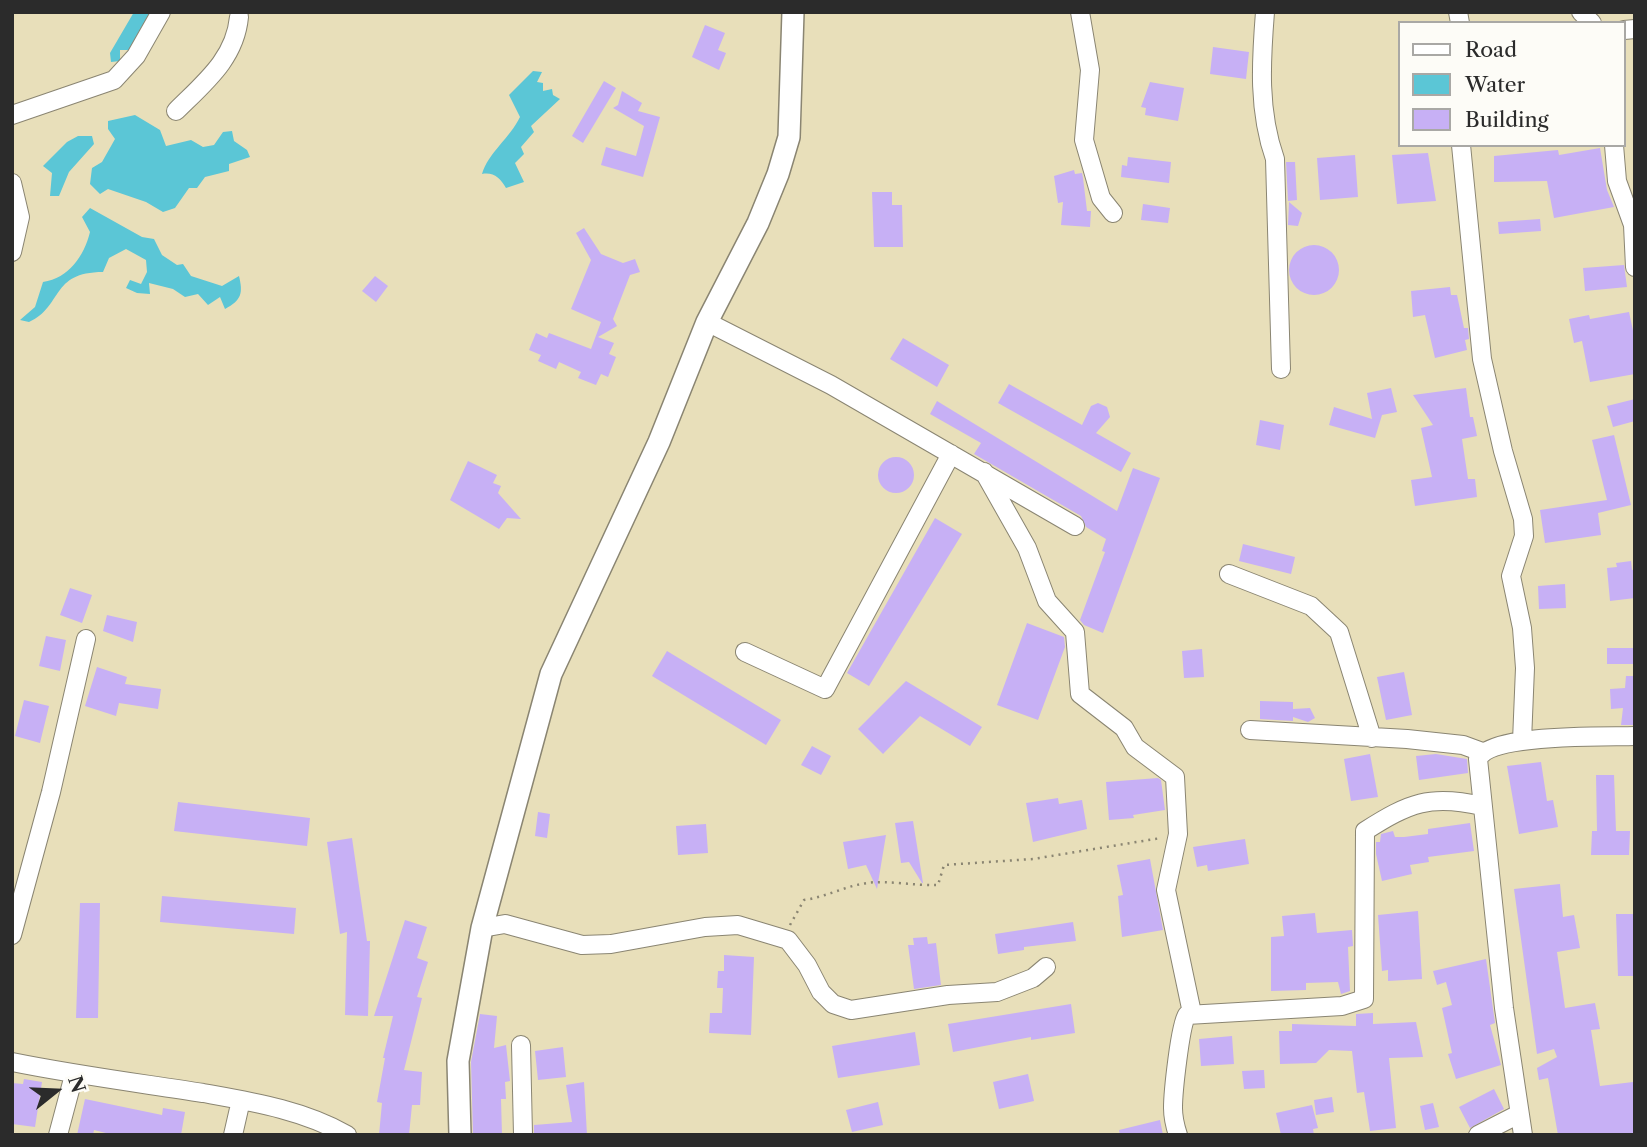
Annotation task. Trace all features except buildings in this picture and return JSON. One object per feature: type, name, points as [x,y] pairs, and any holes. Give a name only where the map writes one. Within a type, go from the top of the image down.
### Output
[{"type":"street","points":[[12,115],[114,80],[136,56],[161,12]]},
{"type":"street","points":[[176,111],[226,60],[237,36],[235,15],[258,12]]},
{"type":"street","points":[[460,1135],[458,1061],[482,928],[551,674],[659,442],[707,322],[758,223],[778,174],[789,136],[793,12]]},
{"type":"street","points":[[1080,12],[1090,70],[1084,140],[1101,198],[1113,213]]},
{"type":"street","points":[[1265,12],[1262,82],[1264,129],[1275,159],[1281,369]]},
{"type":"street","points":[[1461,147],[1482,359],[1503,451],[1523,520],[1524,536],[1511,576],[1522,628],[1525,668],[1522,741]]},
{"type":"street","points":[[1614,147],[1617,181],[1633,225],[1635,267]]},
{"type":"street","points":[[12,183],[20,217],[12,252]]},
{"type":"street","points":[[707,322],[831,385],[1075,526]]},
{"type":"street","points":[[745,652],[825,688],[951,454]]},
{"type":"street","points":[[984,472],[1027,548],[1047,601],[1075,632],[1080,694],[1124,728],[1135,747],[1175,777],[1178,834],[1166,890],[1192,1013]]},
{"type":"street","points":[[1229,574],[1311,606],[1339,632],[1372,737]]},
{"type":"street","points":[[12,935],[51,792],[86,639]]},
{"type":"street","points":[[1250,730],[1372,737],[1463,746],[1482,752],[1522,741],[1635,736]]},
{"type":"street","points":[[1482,752],[1477,771],[1504,1008],[1523,1135]]},
{"type":"street","points":[[1178,1135],[1173,1103],[1181,1048],[1180,1028],[1187,1015],[1342,1006],[1364,999],[1365,831],[1394,812],[1432,799],[1482,806]]},
{"type":"street","points":[[482,928],[505,924],[582,945],[611,944],[738,925],[781,936],[807,965],[821,992],[833,1004],[851,1010],[948,995],[997,992],[1033,978],[1045,967]]},
{"type":"street","points":[[521,1045],[523,1135]]},
{"type":"street","points":[[12,1062],[74,1075],[241,1100],[295,1112],[347,1135]]},
{"type":"street","points":[[58,1135],[74,1075]]},
{"type":"street","points":[[233,1135],[241,1100]]},
{"type":"street","points":[[1478,1135],[1519,1114]]},
{"type":"path","points":[[781,936],[804,900],[825,897],[858,885],[871,882],[912,886],[938,885],[944,865],[1033,859],[1108,849],[1178,834]]},
{"type":"water","points":[[134,12],[152,12],[129,50],[120,50],[120,61],[111,62],[110,53]]},
{"type":"water","points":[[533,71],[542,72],[537,82],[543,83],[543,91],[552,89],[553,95],[560,99],[531,126],[534,132],[521,147],[524,154],[515,163],[524,182],[506,188],[496,176],[482,174],[489,159],[520,117],[509,95]]},
{"type":"water","points":[[135,115],[160,130],[166,146],[191,140],[203,147],[214,145],[223,132],[232,131],[234,141],[247,150],[250,157],[229,164],[229,171],[205,177],[197,188],[189,188],[175,208],[163,212],[146,202],[108,189],[100,194],[90,184],[92,168],[102,162],[115,139],[108,129],[108,121]]},
{"type":"water","points":[[78,136],[92,136],[94,144],[69,172],[59,196],[50,196],[52,173],[43,166],[67,142]]},
{"type":"water","points":[[90,208],[142,237],[154,239],[162,255],[177,265],[183,264],[191,276],[222,286],[239,276],[240,296],[225,309],[220,297],[208,305],[198,294],[185,297],[173,289],[149,283],[150,294],[137,293],[126,288],[130,280],[141,284],[147,272],[146,260],[126,249],[109,258],[103,272],[86,274],[65,284],[40,316],[29,322],[20,320],[35,307],[43,282],[68,271],[84,249],[90,232],[82,217]]}]
